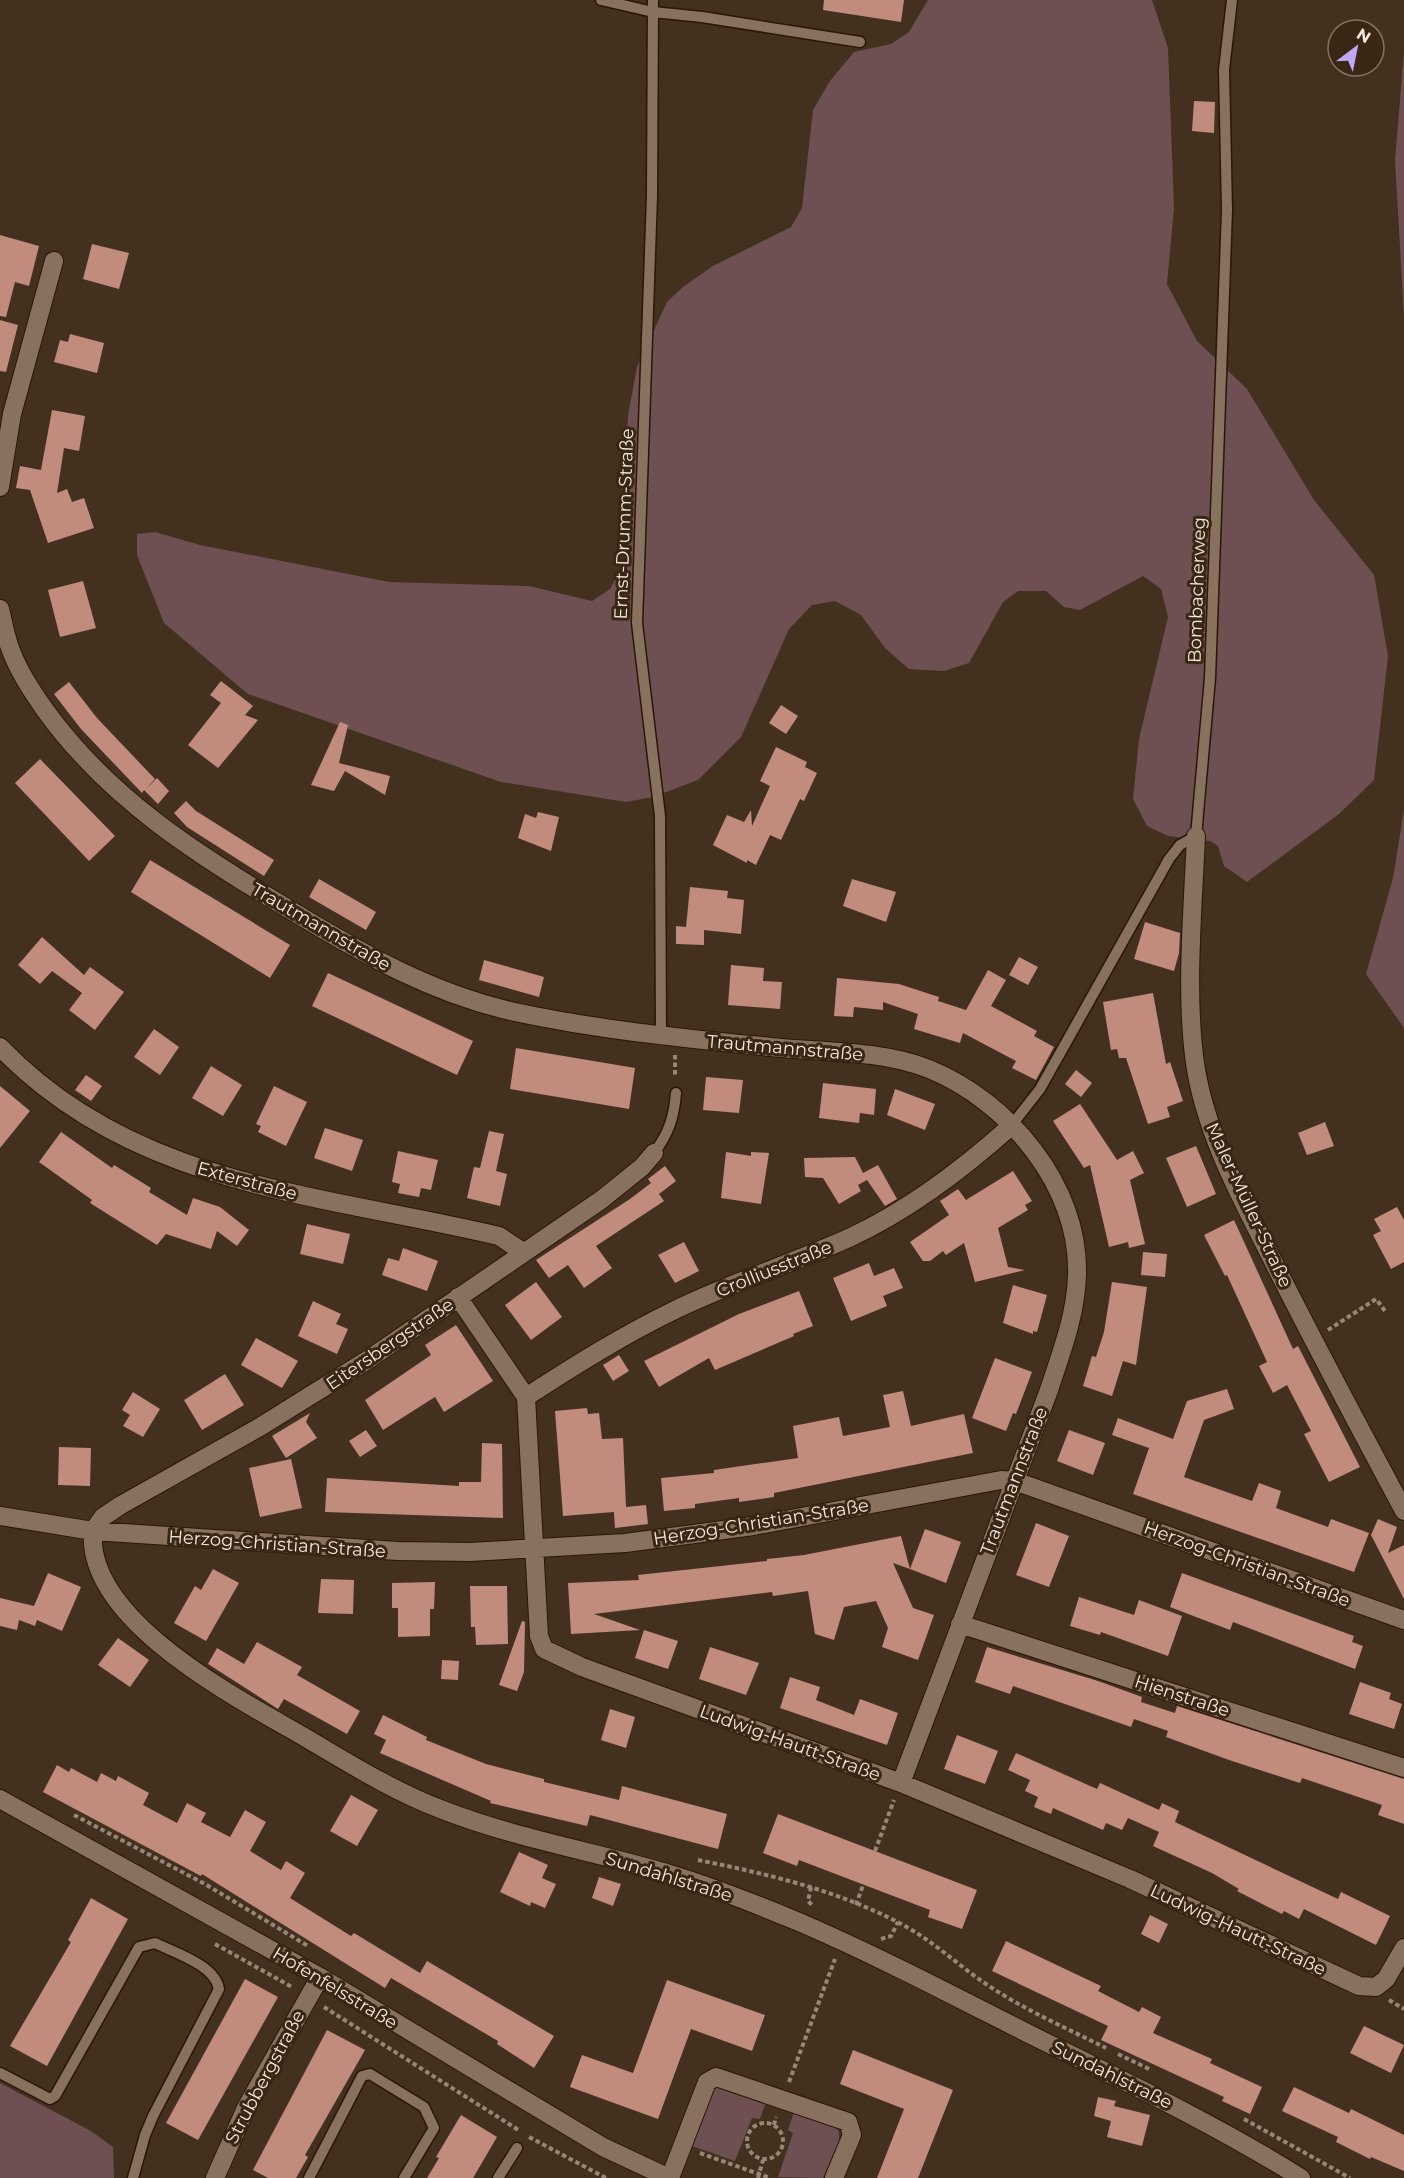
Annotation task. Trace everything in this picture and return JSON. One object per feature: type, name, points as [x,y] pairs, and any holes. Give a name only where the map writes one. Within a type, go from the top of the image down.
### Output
[{"type":"street","points":[[0,487],[12,414],[54,261]]},
{"type":"street","name":"Trautmannstraße","points":[[0,609],[10,646],[29,687],[57,726],[93,768],[134,807],[242,882],[359,951],[411,978],[460,998],[599,1028],[904,1062],[928,1068],[958,1083],[986,1102],[1011,1126],[1043,1163],[1063,1199],[1076,1251],[1075,1301],[1065,1343],[1015,1481],[898,1789]]},
{"type":"street","name":"Maler-Müller-Straße","points":[[1196,836],[1192,1028],[1195,1064],[1204,1104],[1220,1150],[1245,1206],[1313,1341],[1404,1511]]},
{"type":"street","name":"Exterstraße","points":[[0,1047],[41,1084],[78,1111],[118,1135],[163,1156],[204,1171],[274,1191],[498,1236],[523,1252]]},
{"type":"street","name":"Crolliusstraße","points":[[526,1397],[581,1362],[677,1309],[831,1246],[885,1220],[934,1189],[1011,1126]]},
{"type":"street","name":"Eitersbergstraße","points":[[93,1531],[103,1517],[121,1505],[311,1397],[601,1200],[642,1167],[654,1153]]},
{"type":"street","points":[[459,1297],[526,1397]]},
{"type":"street","name":"Ludwig-Hautt-Straße","points":[[526,1397],[539,1636],[544,1649],[582,1667],[1130,1879],[1359,1986],[1376,1987],[1386,1979],[1404,1948]]},
{"type":"street","name":"Herzog-Christian-Straße","points":[[93,1531],[398,1551],[535,1549],[625,1543],[753,1526],[985,1481],[1015,1481],[1404,1620]]},
{"type":"street","points":[[0,1516],[93,1531]]},
{"type":"street","name":"Sundahlstraße","points":[[93,1531],[92,1548],[107,1586],[147,1632],[177,1659],[213,1684],[362,1771],[441,1810],[486,1825],[682,1878],[733,1895],[841,1942],[1193,2115],[1301,2178]]},
{"type":"street","name":"Hienstraße","points":[[960,1624],[1404,1768]]},
{"type":"street","name":"Hofenfelsstraße","points":[[0,1799],[320,1977],[603,2147],[670,2178]]},
{"type":"street","name":"Strubbergstraße","points":[[214,2178],[246,2108],[320,1977]]},
{"type":"street","points":[[670,2178],[710,2078],[722,2078],[848,2122],[852,2135],[834,2178]]},
{"type":"lane","points":[[601,0],[653,12],[702,17],[860,42]]},
{"type":"lane","name":"Ernst-Drumm-Straße","points":[[653,0],[652,196],[637,623],[660,816],[668,1037]]},
{"type":"lane","name":"Bombacherweg","points":[[1196,836],[1210,678],[1227,210],[1224,70],[1232,0]]},
{"type":"lane","points":[[1011,1126],[1040,1089],[1169,859],[1180,845],[1196,836]]},
{"type":"lane","name":"Eitersbergstraße","points":[[654,1153],[669,1133],[674,1117],[676,1093]]},
{"type":"lane","points":[[0,2073],[39,2095],[50,2099],[55,2096],[139,1947],[155,1943],[210,1972],[218,1982],[219,1989],[153,2116],[133,2178]]},
{"type":"lane","points":[[309,2178],[362,2076],[370,2074],[424,2107],[434,2128],[404,2178]]},
{"type":"lane","points":[[498,2178],[517,2148]]},
{"type":"path","points":[[668,1037],[676,1093]]},
{"type":"path","points":[[1313,1341],[1376,1299],[1385,1311]]},
{"type":"path","points":[[875,1851],[898,1789]]},
{"type":"path","points":[[856,1905],[863,1885]]},
{"type":"path","points":[[816,1910],[808,1901],[811,1887],[898,1922],[927,1940],[988,1986],[1154,2071]]},
{"type":"path","points":[[874,1940],[891,1936],[898,1922]]},
{"type":"path","points":[[783,2099],[841,1942]]},
{"type":"path","points":[[1242,2118],[1350,2178]]},
{"type":"path","points":[[766,2123],[780,2130],[783,2145],[775,2157],[763,2160],[754,2155],[747,2142],[753,2128],[766,2123]]},
{"type":"path","points":[[758,2178],[763,2160]]},
{"type":"shaded area","points":[[928,0],[1152,0],[1168,48],[1174,208],[1167,284],[1197,341],[1247,389],[1314,500],[1374,575],[1388,656],[1374,780],[1339,814],[1247,882],[1224,866],[1218,846],[1210,841],[1168,836],[1147,826],[1133,799],[1139,739],[1168,617],[1161,589],[1143,576],[1080,610],[1064,607],[1046,591],[1018,591],[1003,602],[969,663],[944,671],[909,669],[885,648],[861,615],[835,601],[812,605],[789,629],[741,737],[698,780],[653,797],[626,802],[501,782],[248,694],[164,623],[137,555],[137,534],[155,532],[200,545],[389,582],[529,586],[592,601],[610,589],[629,547],[624,491],[628,415],[637,367],[667,302],[683,287],[713,266],[791,227],[802,208],[813,110],[830,81],[854,52],[891,44],[909,32]]},
{"type":"shaded area","points":[[1404,52],[1404,317],[1395,160]]},
{"type":"shaded area","points":[[1404,810],[1404,1028],[1366,974],[1393,878]]},
{"type":"shaded area","points":[[0,2083],[91,2131],[113,2147],[114,2178],[0,2178]]},
{"type":"shaded area","points":[[717,2084],[767,2099],[760,2119],[752,2118],[735,2161],[692,2146],[711,2091]]},
{"type":"shaded area","points":[[795,2109],[831,2124],[839,2131],[839,2141],[823,2178],[778,2177],[793,2133],[788,2130]]},
{"type":"building","points":[[824,0],[904,0],[901,22],[823,10]]},
{"type":"building","points":[[1194,101],[1215,102],[1214,133],[1192,131]]},
{"type":"building","points":[[0,235],[39,246],[29,286],[15,282],[6,317],[0,316]]},
{"type":"building","points":[[92,244],[129,253],[119,289],[83,279]]},
{"type":"building","points":[[0,320],[18,325],[6,372],[0,371]]},
{"type":"building","points":[[70,334],[104,343],[97,373],[54,362],[60,340],[68,342]]},
{"type":"building","points":[[52,410],[85,416],[79,451],[64,448],[57,493],[67,489],[72,502],[84,498],[94,528],[48,543],[30,490],[16,488],[20,466],[41,470]]},
{"type":"building","points":[[83,581],[96,628],[60,637],[48,590]]},
{"type":"building","points":[[221,681],[253,706],[245,715],[258,720],[218,768],[188,745],[221,703],[210,695]]},
{"type":"building","points":[[69,682],[97,718],[155,779],[146,789],[157,778],[169,791],[158,804],[144,790],[142,793],[81,729],[54,694]]},
{"type":"building","points":[[781,705],[798,716],[786,734],[769,723]]},
{"type":"building","points":[[340,722],[348,725],[339,763],[390,776],[385,795],[345,771],[334,791],[311,785]]},
{"type":"building","points":[[776,747],[807,762],[805,767],[817,773],[804,801],[800,799],[781,840],[770,835],[756,865],[747,860],[747,863],[713,845],[727,815],[744,822],[751,810],[752,826],[770,786],[760,781]]},
{"type":"building","points":[[40,759],[115,836],[89,861],[15,783]]},
{"type":"building","points":[[186,801],[196,811],[274,860],[264,876],[187,827],[174,813]]},
{"type":"building","points":[[538,812],[559,817],[551,851],[518,838],[525,814],[536,818]]},
{"type":"building","points":[[150,860],[290,945],[270,978],[131,892]]},
{"type":"building","points":[[319,879],[376,912],[366,930],[309,897]]},
{"type":"building","points":[[852,879],[896,892],[886,922],[843,906]]},
{"type":"building","points":[[690,887],[728,891],[727,898],[744,900],[741,934],[704,930],[704,945],[676,944],[676,926],[686,927]]},
{"type":"building","points":[[1145,922],[1180,933],[1179,953],[1174,971],[1134,959]]},
{"type":"building","points":[[42,937],[84,975],[90,967],[124,992],[95,1030],[69,1010],[82,993],[52,971],[40,984],[18,965]]},
{"type":"building","points":[[1019,957],[1038,967],[1028,985],[1009,975]]},
{"type":"building","points":[[484,960],[544,977],[539,997],[479,980]]},
{"type":"building","points":[[731,965],[764,968],[763,981],[782,982],[780,1009],[728,1005]]},
{"type":"building","points":[[988,970],[1006,980],[991,1006],[1037,1031],[1034,1036],[1054,1047],[1036,1080],[1012,1068],[1016,1061],[963,1033],[960,1043],[914,1029],[918,1014],[883,1002],[883,1010],[854,1007],[853,1017],[834,1016],[837,978],[899,984],[939,997],[938,1001],[966,1010]]},
{"type":"building","points":[[328,973],[473,1041],[457,1075],[312,1006]]},
{"type":"building","points":[[1153,993],[1166,1064],[1170,1062],[1183,1101],[1167,1107],[1170,1117],[1148,1124],[1126,1058],[1119,1058],[1117,1049],[1111,1050],[1103,1002]]},
{"type":"building","points":[[154,1029],[179,1047],[160,1075],[134,1057]]},
{"type":"building","points":[[516,1048],[635,1068],[629,1109],[510,1089]]},
{"type":"building","points":[[211,1066],[242,1085],[223,1116],[192,1098]]},
{"type":"building","points":[[1076,1070],[1092,1083],[1081,1097],[1065,1084]]},
{"type":"building","points":[[86,1075],[102,1086],[91,1101],[75,1090]]},
{"type":"building","points":[[706,1077],[743,1080],[739,1113],[703,1110]]},
{"type":"building","points":[[823,1083],[876,1089],[874,1115],[860,1113],[859,1123],[819,1118]]},
{"type":"building","points":[[0,1086],[30,1111],[0,1148]]},
{"type":"building","points":[[274,1086],[307,1102],[286,1146],[258,1132],[261,1126],[256,1124]]},
{"type":"building","points":[[895,1089],[935,1104],[925,1130],[887,1115]]},
{"type":"building","points":[[1080,1104],[1117,1160],[1133,1151],[1144,1173],[1130,1180],[1145,1244],[1129,1248],[1128,1242],[1109,1247],[1090,1165],[1084,1168],[1053,1121]]},
{"type":"building","points":[[1325,1122],[1334,1146],[1307,1155],[1298,1133]]},
{"type":"building","points":[[325,1128],[363,1140],[352,1171],[314,1158]]},
{"type":"building","points":[[489,1131],[504,1134],[496,1171],[507,1174],[500,1206],[467,1198],[474,1167],[480,1168]]},
{"type":"building","points":[[61,1132],[112,1168],[114,1165],[151,1188],[149,1192],[187,1215],[193,1198],[220,1207],[249,1230],[237,1246],[217,1231],[211,1249],[166,1234],[157,1245],[90,1203],[92,1200],[39,1162]]},
{"type":"building","points":[[1196,1146],[1216,1194],[1187,1207],[1166,1158]]},
{"type":"building","points":[[398,1151],[438,1160],[431,1190],[421,1188],[419,1197],[398,1193],[400,1184],[392,1182]]},
{"type":"building","points":[[726,1152],[751,1156],[751,1152],[769,1153],[761,1204],[721,1198]]},
{"type":"building","points":[[855,1157],[863,1173],[878,1165],[897,1199],[885,1206],[867,1180],[858,1185],[861,1191],[839,1204],[823,1178],[805,1177],[804,1158]]},
{"type":"building","points":[[665,1166],[676,1181],[659,1194],[664,1201],[596,1246],[612,1268],[584,1288],[568,1265],[549,1278],[536,1260],[630,1199],[651,1183],[648,1179]]},
{"type":"building","points":[[1013,1171],[1032,1201],[1025,1205],[1028,1210],[998,1228],[1008,1267],[1025,1270],[975,1282],[964,1243],[946,1255],[943,1251],[930,1261],[923,1261],[910,1242],[949,1215],[940,1201],[958,1189],[966,1200]]},
{"type":"building","points":[[1397,1207],[1404,1220],[1404,1262],[1391,1269],[1373,1235],[1381,1231],[1374,1219]]},
{"type":"building","points":[[1234,1220],[1293,1349],[1298,1346],[1360,1467],[1329,1482],[1304,1434],[1311,1431],[1287,1385],[1273,1393],[1259,1366],[1267,1362],[1227,1275],[1225,1276],[1204,1235]]},
{"type":"building","points":[[307,1224],[350,1234],[343,1264],[300,1254]]},
{"type":"building","points":[[684,1242],[699,1271],[675,1283],[658,1255]]},
{"type":"building","points":[[403,1248],[438,1261],[427,1291],[382,1275],[388,1258],[399,1261]]},
{"type":"building","points":[[1143,1252],[1167,1254],[1165,1277],[1141,1275]]},
{"type":"building","points":[[869,1263],[874,1276],[894,1268],[903,1288],[883,1296],[887,1306],[851,1321],[833,1278]]},
{"type":"building","points":[[536,1282],[562,1317],[531,1340],[505,1305]]},
{"type":"building","points":[[1112,1282],[1147,1287],[1136,1365],[1123,1361],[1112,1396],[1083,1386],[1092,1356],[1096,1357],[1104,1332]]},
{"type":"building","points":[[1013,1285],[1047,1295],[1037,1332],[1033,1331],[1033,1334],[1003,1323]]},
{"type":"building","points":[[799,1291],[813,1326],[793,1334],[794,1336],[715,1370],[709,1358],[659,1387],[644,1361],[739,1314]]},
{"type":"building","points":[[313,1301],[341,1314],[336,1324],[348,1329],[337,1354],[298,1336]]},
{"type":"building","points":[[456,1325],[493,1381],[444,1412],[435,1397],[383,1430],[365,1400],[431,1355],[425,1345]]},
{"type":"building","points":[[256,1338],[298,1361],[282,1388],[241,1365]]},
{"type":"building","points":[[619,1355],[629,1371],[613,1381],[603,1365]]},
{"type":"building","points":[[995,1358],[1032,1372],[1016,1414],[1013,1413],[1006,1431],[972,1418]]},
{"type":"building","points":[[225,1374],[244,1405],[202,1430],[184,1400]]},
{"type":"building","points":[[1227,1389],[1234,1409],[1204,1420],[1184,1477],[1252,1501],[1259,1483],[1281,1491],[1276,1508],[1328,1527],[1331,1519],[1369,1533],[1354,1572],[1133,1494],[1149,1448],[1112,1435],[1118,1418],[1173,1439],[1187,1401]]},
{"type":"building","points":[[903,1391],[911,1426],[964,1414],[973,1453],[774,1493],[774,1497],[739,1502],[739,1498],[695,1504],[695,1508],[664,1511],[661,1478],[714,1473],[714,1470],[798,1458],[793,1426],[839,1417],[843,1436],[890,1427],[883,1395]]},
{"type":"building","points":[[133,1392],[160,1409],[143,1437],[123,1426],[130,1415],[122,1410]]},
{"type":"building","points":[[587,1408],[588,1414],[599,1413],[602,1439],[623,1438],[626,1507],[646,1505],[648,1524],[615,1528],[614,1512],[563,1516],[555,1411]]},
{"type":"building","points":[[310,1413],[306,1422],[317,1438],[286,1458],[272,1436]]},
{"type":"building","points":[[366,1430],[377,1446],[360,1457],[349,1441]]},
{"type":"building","points":[[1069,1430],[1105,1443],[1093,1475],[1057,1461]]},
{"type":"building","points":[[482,1443],[502,1444],[503,1518],[325,1512],[327,1478],[459,1486],[459,1482],[481,1482]]},
{"type":"building","points":[[59,1447],[91,1448],[90,1486],[58,1485]]},
{"type":"building","points":[[291,1459],[302,1508],[260,1517],[249,1468]]},
{"type":"building","points":[[1378,1519],[1397,1527],[1388,1553],[1404,1545],[1404,1599],[1371,1535]]},
{"type":"building","points":[[1036,1523],[1069,1536],[1049,1587],[1016,1575]]},
{"type":"building","points":[[925,1529],[961,1542],[946,1583],[910,1569]]},
{"type":"building","points":[[901,1536],[910,1569],[893,1563],[913,1608],[934,1615],[918,1660],[882,1647],[888,1628],[876,1601],[844,1607],[834,1640],[815,1634],[808,1591],[773,1596],[772,1592],[594,1614],[640,1630],[571,1634],[568,1583],[639,1580],[638,1575],[767,1561],[767,1559],[804,1555]]},
{"type":"building","points":[[213,1569],[239,1583],[206,1641],[174,1623],[195,1586],[201,1590]]},
{"type":"building","points":[[48,1573],[81,1587],[62,1631],[37,1620],[35,1626],[19,1620],[17,1630],[0,1626],[0,1598],[34,1606]]},
{"type":"building","points":[[1182,1573],[1354,1636],[1352,1642],[1363,1646],[1355,1669],[1233,1622],[1230,1630],[1170,1607]]},
{"type":"building","points":[[321,1579],[354,1580],[353,1614],[318,1613]]},
{"type":"building","points":[[435,1582],[434,1609],[430,1609],[430,1636],[398,1637],[398,1608],[392,1608],[392,1583]]},
{"type":"building","points":[[470,1586],[507,1586],[508,1644],[476,1645],[475,1627],[471,1627]]},
{"type":"building","points":[[1079,1597],[1134,1615],[1139,1600],[1182,1616],[1168,1656],[1101,1632],[1100,1635],[1070,1626]]},
{"type":"building","points":[[522,1621],[525,1622],[524,1672],[517,1691],[499,1685]]},
{"type":"building","points":[[644,1630],[678,1641],[668,1669],[635,1658]]},
{"type":"building","points":[[118,1638],[149,1660],[130,1687],[98,1665]]},
{"type":"building","points":[[257,1642],[302,1667],[297,1675],[360,1711],[347,1734],[284,1699],[278,1709],[208,1664],[217,1648],[244,1664]]},
{"type":"building","points":[[710,1647],[759,1663],[746,1695],[699,1679]]},
{"type":"building","points":[[987,1647],[1098,1681],[1142,1697],[1141,1702],[1175,1713],[1177,1706],[1404,1779],[1404,1824],[1378,1815],[1382,1805],[1302,1778],[1300,1783],[1229,1760],[1166,1737],[1168,1731],[1134,1719],[1131,1727],[1013,1686],[1010,1694],[975,1682]]},
{"type":"building","points":[[442,1660],[459,1661],[458,1680],[441,1679]]},
{"type":"building","points":[[790,1677],[820,1687],[816,1700],[854,1715],[860,1699],[898,1713],[887,1745],[780,1708]]},
{"type":"building","points":[[1360,1682],[1391,1693],[1389,1699],[1402,1704],[1394,1729],[1349,1714]]},
{"type":"building","points":[[610,1709],[635,1717],[626,1748],[601,1740]]},
{"type":"building","points":[[383,1715],[427,1737],[426,1740],[486,1764],[544,1779],[544,1782],[619,1800],[622,1786],[727,1814],[718,1849],[590,1815],[587,1826],[490,1803],[491,1801],[380,1753],[386,1740],[374,1734]]},
{"type":"building","points":[[957,1735],[998,1751],[985,1784],[944,1769]]},
{"type":"building","points":[[1016,1753],[1097,1789],[1100,1783],[1159,1810],[1162,1803],[1179,1811],[1175,1822],[1338,1899],[1341,1892],[1390,1916],[1376,1945],[1304,1909],[1299,1919],[1284,1911],[1282,1914],[1237,1891],[1239,1889],[1212,1873],[1153,1846],[1159,1832],[1128,1818],[1122,1830],[1106,1823],[1103,1830],[1053,1808],[1051,1814],[1034,1807],[1038,1797],[1025,1791],[1030,1780],[1008,1770]]},
{"type":"building","points":[[57,1765],[69,1772],[71,1768],[97,1782],[101,1773],[116,1781],[118,1776],[149,1793],[143,1805],[177,1823],[187,1803],[206,1813],[201,1822],[230,1837],[245,1810],[266,1822],[250,1851],[281,1870],[286,1861],[305,1873],[290,1898],[351,1936],[354,1933],[420,1973],[427,1961],[554,2036],[534,2068],[497,2044],[498,2041],[391,1978],[385,1988],[202,1874],[201,1876],[43,1792]]},
{"type":"building","points":[[351,1795],[378,1810],[357,1846],[330,1831]]},
{"type":"building","points":[[778,1814],[977,1890],[962,1929],[928,1917],[930,1910],[799,1860],[797,1866],[763,1853]]},
{"type":"building","points":[[519,1852],[548,1865],[542,1878],[556,1884],[545,1908],[531,1902],[530,1906],[500,1892]]},
{"type":"building","points":[[599,1877],[621,1884],[613,1906],[592,1898]]},
{"type":"building","points":[[91,1898],[128,1919],[47,2066],[10,2046],[71,1942],[68,1940]]},
{"type":"building","points":[[1150,1915],[1168,1924],[1159,1943],[1141,1934]]},
{"type":"building","points":[[1006,1941],[1101,1986],[1098,1991],[1139,2012],[1142,2007],[1161,2017],[1153,2033],[1212,2059],[1210,2063],[1262,2087],[1250,2114],[1222,2101],[1224,2097],[1101,2040],[1108,2026],[992,1971]]},
{"type":"building","points":[[245,1979],[278,1997],[198,2140],[166,2123]]},
{"type":"building","points":[[667,1980],[765,2015],[752,2051],[691,2029],[658,2119],[570,2087],[582,2055],[633,2073]]},
{"type":"building","points":[[1364,2026],[1404,2045],[1391,2073],[1350,2053]]},
{"type":"building","points":[[327,2030],[365,2050],[305,2155],[308,2157],[296,2178],[268,2178],[253,2170]]},
{"type":"building","points":[[853,2050],[953,2090],[918,2178],[877,2178],[904,2109],[840,2084]]},
{"type":"building","points":[[1294,2087],[1349,2113],[1351,2109],[1404,2135],[1404,2171],[1371,2157],[1370,2159],[1336,2142],[1338,2137],[1282,2111]]},
{"type":"building","points":[[1098,2097],[1116,2101],[1114,2106],[1150,2115],[1142,2146],[1107,2137],[1111,2121],[1094,2116]]},
{"type":"building","points":[[461,2115],[497,2137],[473,2178],[427,2178],[439,2158],[436,2157]]}]
